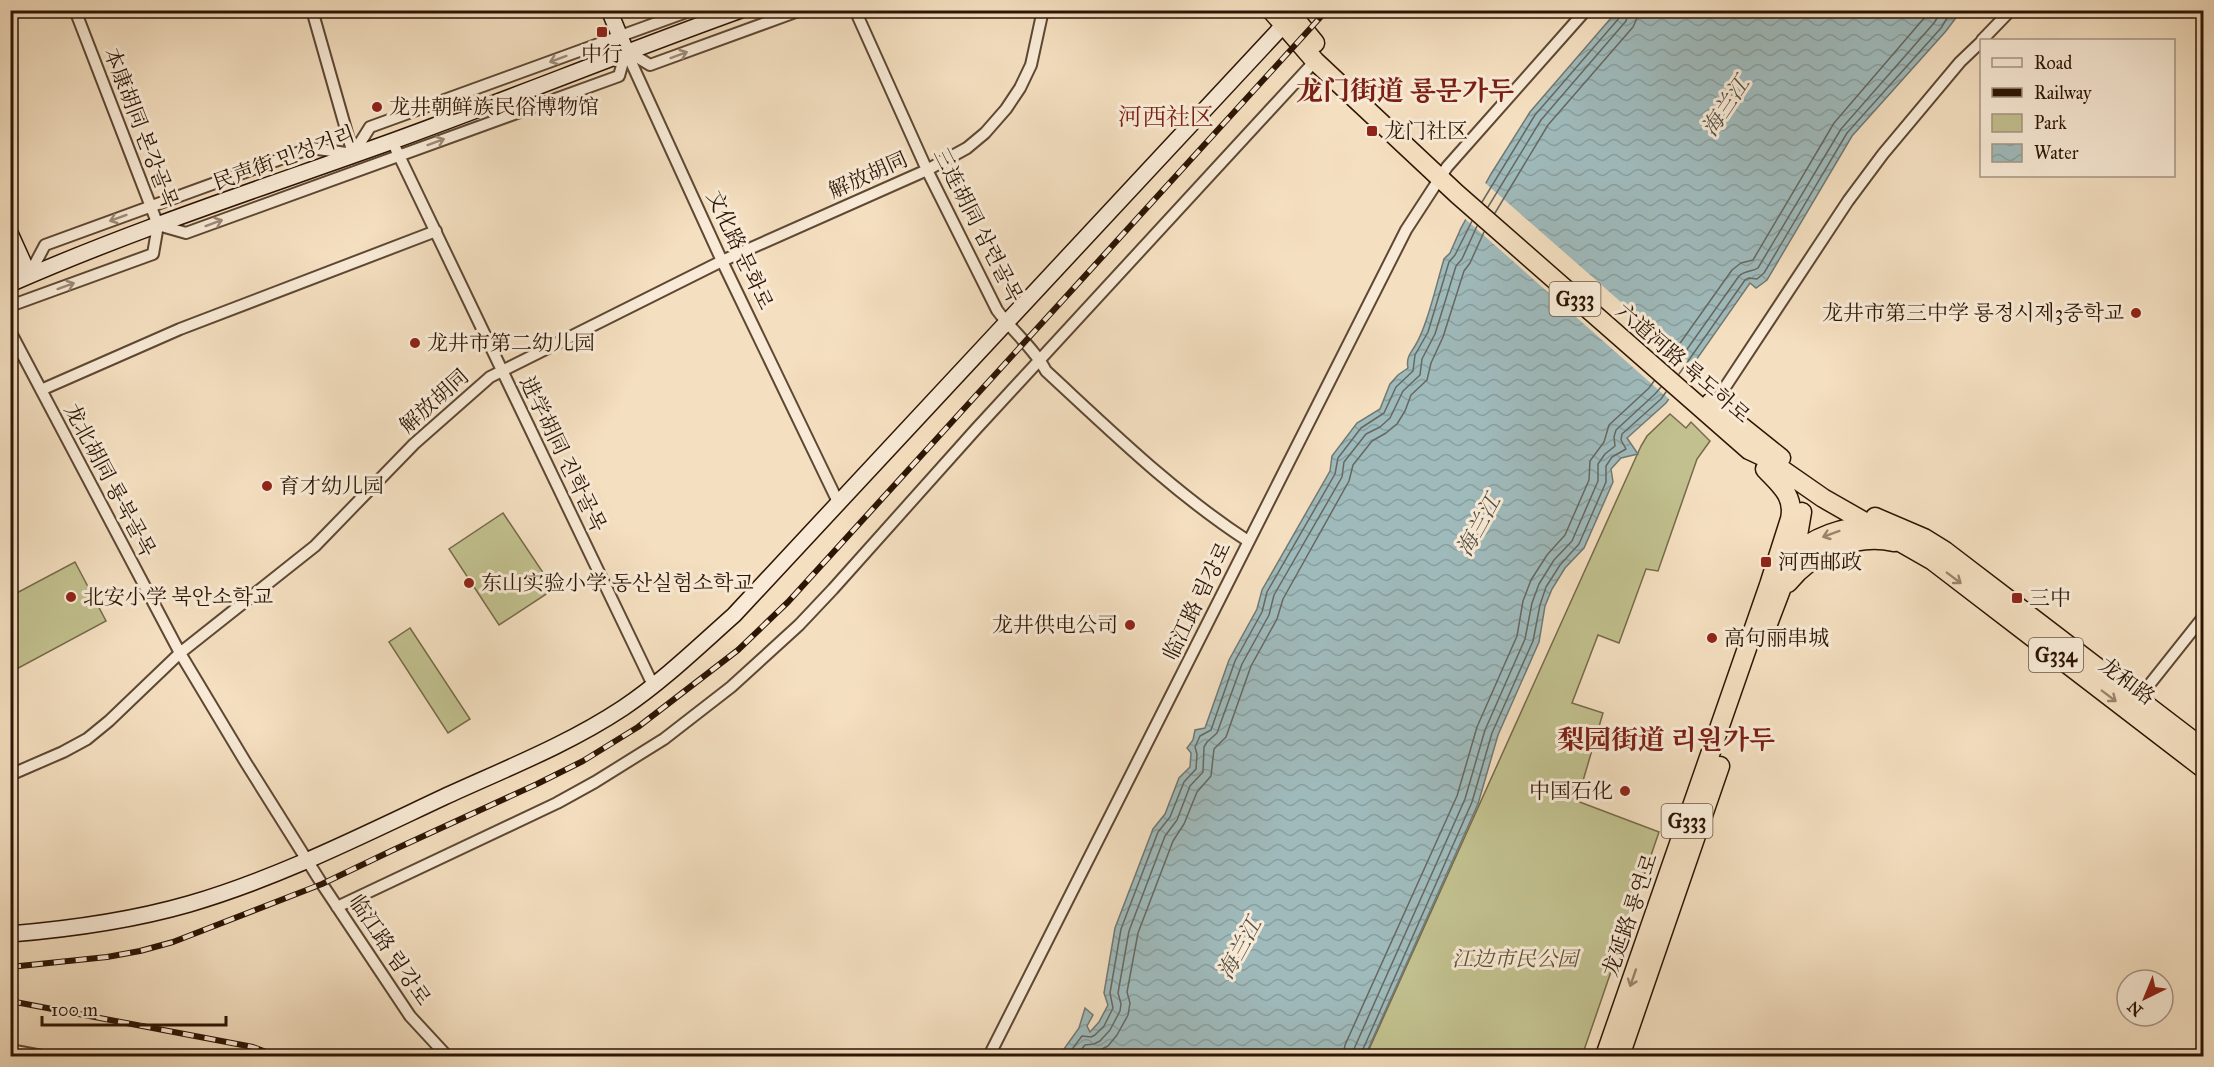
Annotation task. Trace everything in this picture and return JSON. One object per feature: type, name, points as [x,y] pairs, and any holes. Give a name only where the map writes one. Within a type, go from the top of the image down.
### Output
[{"type":"highway","name":"六道河路 륙도하로","points":[[1271,10],[1290,15],[1331,61],[1461,189],[1704,404],[1749,450],[1764,457],[1798,483],[1871,526]]},
{"type":"highway","name":"六道河路 륙도하로","points":[[1290,15],[1315,61],[1444,172]]},
{"type":"highway","name":"六道河路 륙도하로","points":[[1704,404],[1785,461],[1908,538]]},
{"type":"highway","name":"龙延路 룡연로","points":[[1620,1056],[1771,617],[1790,519],[1791,502],[1785,489],[1749,450]]},
{"type":"highway","points":[[1785,461],[1798,483],[1802,506],[1795,553]]},
{"type":"highway","name":"龙延路 룡연로","points":[[1605,1056],[1775,589],[1795,553],[1812,542],[1835,532],[1871,526],[1908,538]]},
{"type":"highway","name":"龙延路 룡연로","points":[[1775,589],[1803,567],[1834,548],[1877,540],[1908,538]]},
{"type":"highway","name":"龙和路","points":[[1908,538],[1935,544],[1959,561],[2204,749]]},
{"type":"highway","name":"龙和路","points":[[1908,538],[1933,561],[2204,769]]},
{"type":"street","name":"本康胡同 본강골목","points":[[75,10],[158,225]]},
{"type":"street","points":[[312,10],[353,154]]},
{"type":"street","name":"文化路 문화로","points":[[609,10],[722,261],[839,504]]},
{"type":"street","points":[[353,154],[369,127],[692,10]]},
{"type":"street","name":"民声街 민성거리","points":[[10,284],[158,225],[392,141],[626,51],[741,10]]},
{"type":"street","points":[[10,306],[153,254],[158,225],[186,233],[619,76],[626,51],[650,65],[801,10]]},
{"type":"street","name":"三连胡同 삼련골목","points":[[855,10],[927,170],[997,310],[1040,359],[1046,371],[1158,475],[1248,541]]},
{"type":"street","name":"解放胡同","points":[[10,775],[87,739],[109,721],[180,653],[315,546],[414,444],[501,370],[722,261],[927,170],[967,148],[985,133],[1006,109],[1020,88],[1030,65],[1043,10]]},
{"type":"street","name":"临江路 림강로","points":[[990,1056],[1390,258],[1444,172],[1586,10]]},
{"type":"street","points":[[1984,39],[2011,10]]},
{"type":"street","points":[[10,934],[80,927],[156,912],[190,903],[307,861],[546,752],[623,708],[734,615],[1290,15]]},
{"type":"street","points":[[1704,404],[1883,154],[1960,63],[1980,43]]},
{"type":"street","points":[[337,907],[557,803],[627,764],[698,715],[799,625],[1315,61]]},
{"type":"street","name":"进学胡同 진학골목","points":[[392,141],[653,685]]},
{"type":"street","points":[[29,276],[45,245],[311,148],[353,154]]},
{"type":"street","points":[[41,390],[180,329],[436,231]]},
{"type":"street","points":[[10,233],[29,276]]},
{"type":"street","points":[[10,266],[29,276]]},
{"type":"street","name":"龙北胡同 룡북골목","points":[[10,331],[180,653],[307,861]]},
{"type":"street","points":[[2138,699],[2204,616]]},
{"type":"street","name":"临江路 림강로","points":[[307,861],[410,1016],[447,1056]]},
{"type":"street","points":[[10,1050],[42,1056]]},
{"type":"green space","name":"江边市民公园","points":[[1670,414],[1686,428],[1691,422],[1710,441],[1697,459],[1658,571],[1646,569],[1619,643],[1598,635],[1572,703],[1603,713],[1577,801],[1659,832],[1582,1056],[1366,1056],[1641,446],[1647,436]]},
{"type":"green space","points":[[503,513],[554,589],[499,625],[449,549]]},
{"type":"green space","points":[[75,562],[106,621],[11,672],[11,596]]},
{"type":"green space","points":[[410,628],[470,719],[448,733],[389,642]]},
{"type":"water","name":"海兰江","points":[[1617,11],[1961,11],[1946,31],[1852,136],[1767,280],[1756,288],[1750,283],[1666,403],[1627,438],[1638,454],[1621,458],[1611,469],[1613,482],[1584,548],[1565,568],[1552,589],[1545,606],[1539,642],[1498,735],[1478,804],[1365,1056],[1059,1056],[1079,1028],[1085,1008],[1093,1015],[1087,1026],[1090,1032],[1099,1022],[1108,1005],[1104,993],[1115,928],[1153,829],[1165,814],[1179,778],[1190,767],[1191,753],[1187,748],[1193,740],[1195,730],[1205,728],[1229,660],[1257,609],[1262,590],[1330,471],[1332,456],[1357,423],[1380,409],[1390,384],[1408,368],[1408,359],[1424,328],[1444,259],[1450,253],[1491,174],[1530,112]]},
{"type":"pier","points":[[1483,181],[1695,367],[1671,401],[1463,217]]},
{"type":"railway","points":[[10,967],[107,957],[173,942],[322,884],[537,784],[583,761],[638,727],[738,650],[788,602],[1327,10]]},
{"type":"railway","points":[[10,1001],[253,1047],[277,1056]]},
{"type":"place","name":"中行","points":[[602,32]]},
{"type":"place","name":"龙井朝鲜族民俗博物馆","points":[[377,107]]},
{"type":"place","name":"龙门社区","points":[[1372,131]]},
{"type":"place","name":"龙井市第三中学 룡정시제3중학교","points":[[2136,313]]},
{"type":"place","name":"龙井市第二幼儿园","points":[[415,343]]},
{"type":"place","name":"育才幼儿园","points":[[267,486]]},
{"type":"place","name":"河西邮政","points":[[1766,562]]},
{"type":"place","name":"东山实验小学 동산실험소학교","points":[[469,583]]},
{"type":"place","name":"北安小学 북안소학교","points":[[71,597]]},
{"type":"place","name":"三中","points":[[2017,598]]},
{"type":"place","name":"龙井供电公司","points":[[1130,625]]},
{"type":"place","name":"高句丽串城","points":[[1712,638]]},
{"type":"place","name":"中国石化","points":[[1625,791]]},
{"type":"district","name":"龙门街道 룡문가두","points":[[1405,91]]},
{"type":"district","name":"河西社区","points":[[1166,117]]},
{"type":"district","name":"梨园街道 리원가두","points":[[1666,740]]}]
